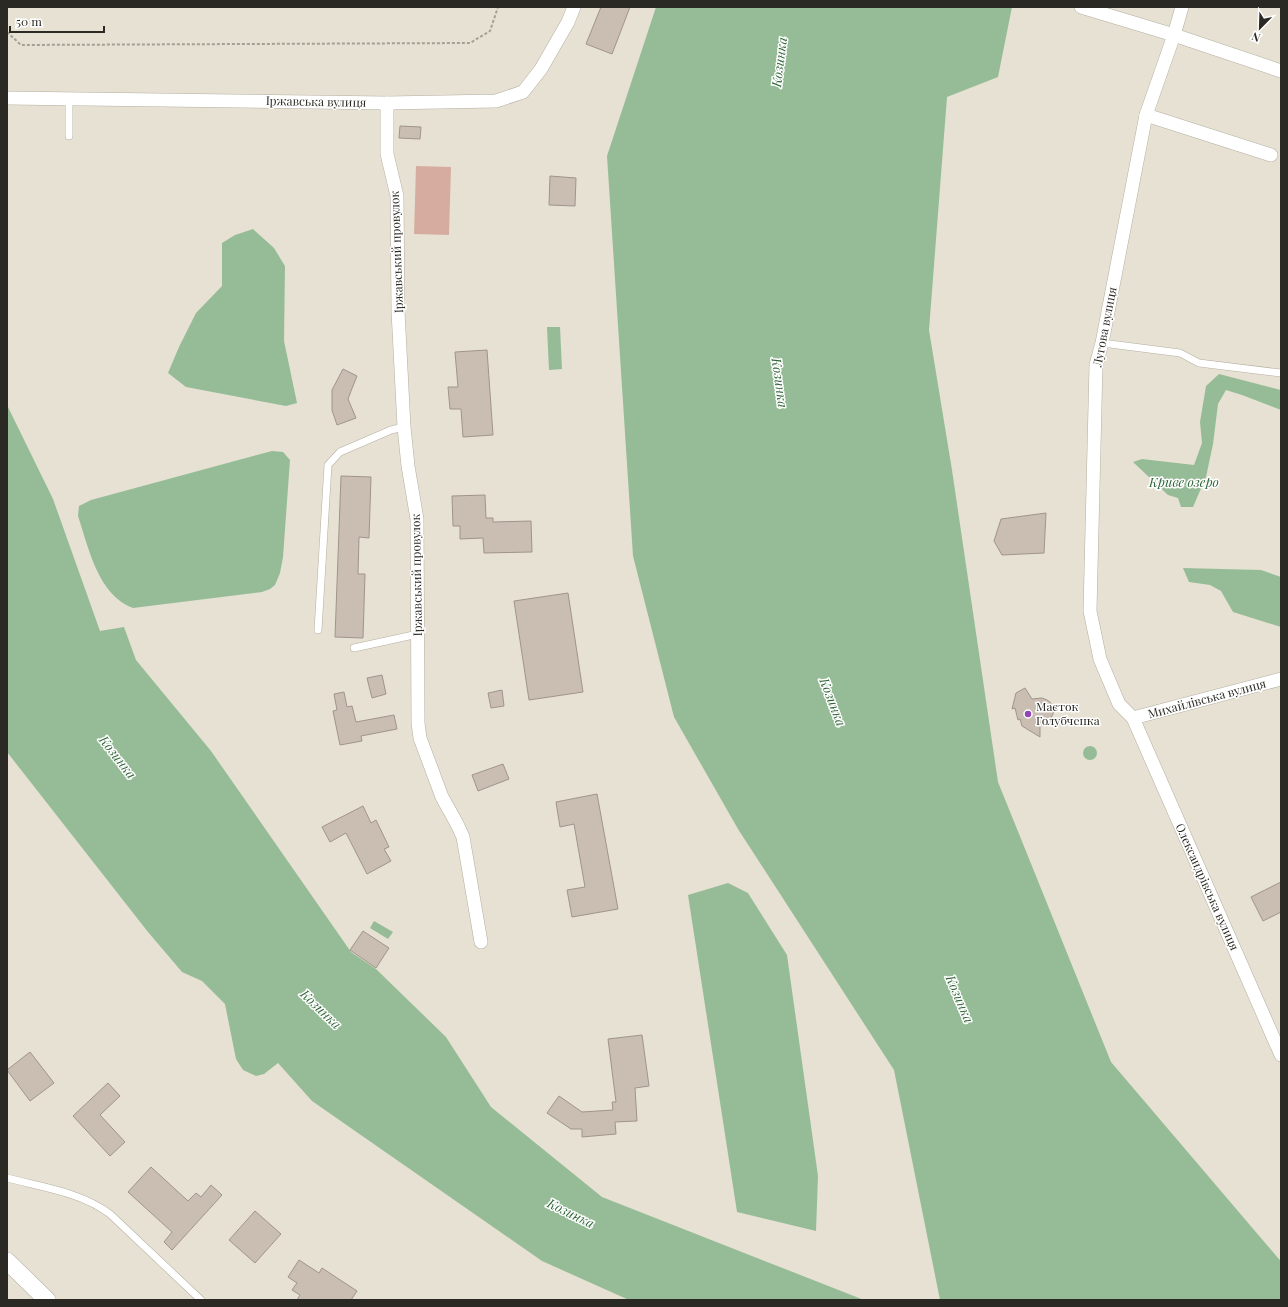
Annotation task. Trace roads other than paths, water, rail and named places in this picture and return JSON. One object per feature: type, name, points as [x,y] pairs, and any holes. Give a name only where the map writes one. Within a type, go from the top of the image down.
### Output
[{"type":"street","name":"Іржавська вулиця","points":[[7,98],[387,103],[496,101],[523,92],[541,69],[568,22],[574,7]]},
{"type":"street","points":[[1081,7],[1174,35],[1281,71]]},
{"type":"street","name":"Лугова вулиця","points":[[1133,718],[1119,704],[1100,659],[1090,612],[1096,365],[1102,343],[1146,114],[1174,35],[1182,7]]},
{"type":"street","name":"Іржавський провулок","points":[[387,103],[387,154],[397,196],[398,311],[404,427],[408,466],[417,519],[418,723],[420,738],[442,797],[463,837],[481,942]]},
{"type":"street","points":[[1146,114],[1271,155]]},
{"type":"street","name":"Михайлівська вулиця","points":[[1133,718],[1281,679]]},
{"type":"street","name":"Олександрівська вулиця","points":[[1133,718],[1281,1055]]},
{"type":"street","points":[[7,1262],[47,1300]]},
{"type":"lane","points":[[69,136],[70,99]]},
{"type":"lane","points":[[1102,343],[1180,353],[1199,363],[1281,373]]},
{"type":"lane","points":[[318,630],[328,465],[340,452],[391,430],[404,427]]},
{"type":"lane","points":[[354,648],[418,634]]},
{"type":"lane","points":[[7,1178],[65,1193],[92,1202],[102,1208],[201,1300]]},
{"type":"water","name":"Козинка","points":[[656,7],[1012,7],[998,77],[947,97],[929,330],[952,470],[998,782],[1111,1062],[1281,1261],[1281,1300],[940,1300],[894,1070],[738,829],[674,717],[633,556],[607,156]]},
{"type":"water","points":[[253,229],[274,248],[285,266],[284,341],[297,403],[286,406],[186,387],[168,373],[196,313],[222,286],[222,243],[235,235]]},
{"type":"water","points":[[547,327],[560,327],[562,369],[549,370]]},
{"type":"water","name":"Криве озеро","points":[[1219,374],[1281,390],[1281,410],[1226,390],[1218,404],[1213,444],[1206,477],[1193,507],[1181,507],[1178,498],[1168,495],[1133,462],[1142,459],[1194,465],[1202,443],[1200,422],[1206,386]]},
{"type":"water","name":"Козинка","points":[[7,405],[53,499],[100,631],[124,627],[136,660],[211,751],[351,952],[376,969],[446,1037],[491,1107],[602,1197],[864,1300],[629,1300],[542,1261],[312,1101],[278,1063],[264,1074],[256,1076],[243,1070],[236,1059],[225,1004],[202,981],[182,972],[148,932],[7,752]]},
{"type":"water","points":[[272,451],[283,452],[290,460],[283,557],[280,573],[275,585],[262,592],[133,608],[121,602],[111,593],[96,570],[78,516],[79,506],[91,500]]},
{"type":"water","points":[[1183,568],[1261,570],[1281,577],[1281,627],[1233,612],[1221,591],[1210,585],[1189,582]]},
{"type":"water","points":[[1087,746],[1093,746],[1097,750],[1097,756],[1093,760],[1087,760],[1083,756],[1083,750]]},
{"type":"water","points":[[728,883],[748,893],[787,955],[818,1176],[816,1231],[737,1212],[688,895]]},
{"type":"water","points":[[374,921],[393,932],[388,939],[370,928]]},
{"type":"place","name":"Маєток Голубченка","points":[[1028,714]]}]
